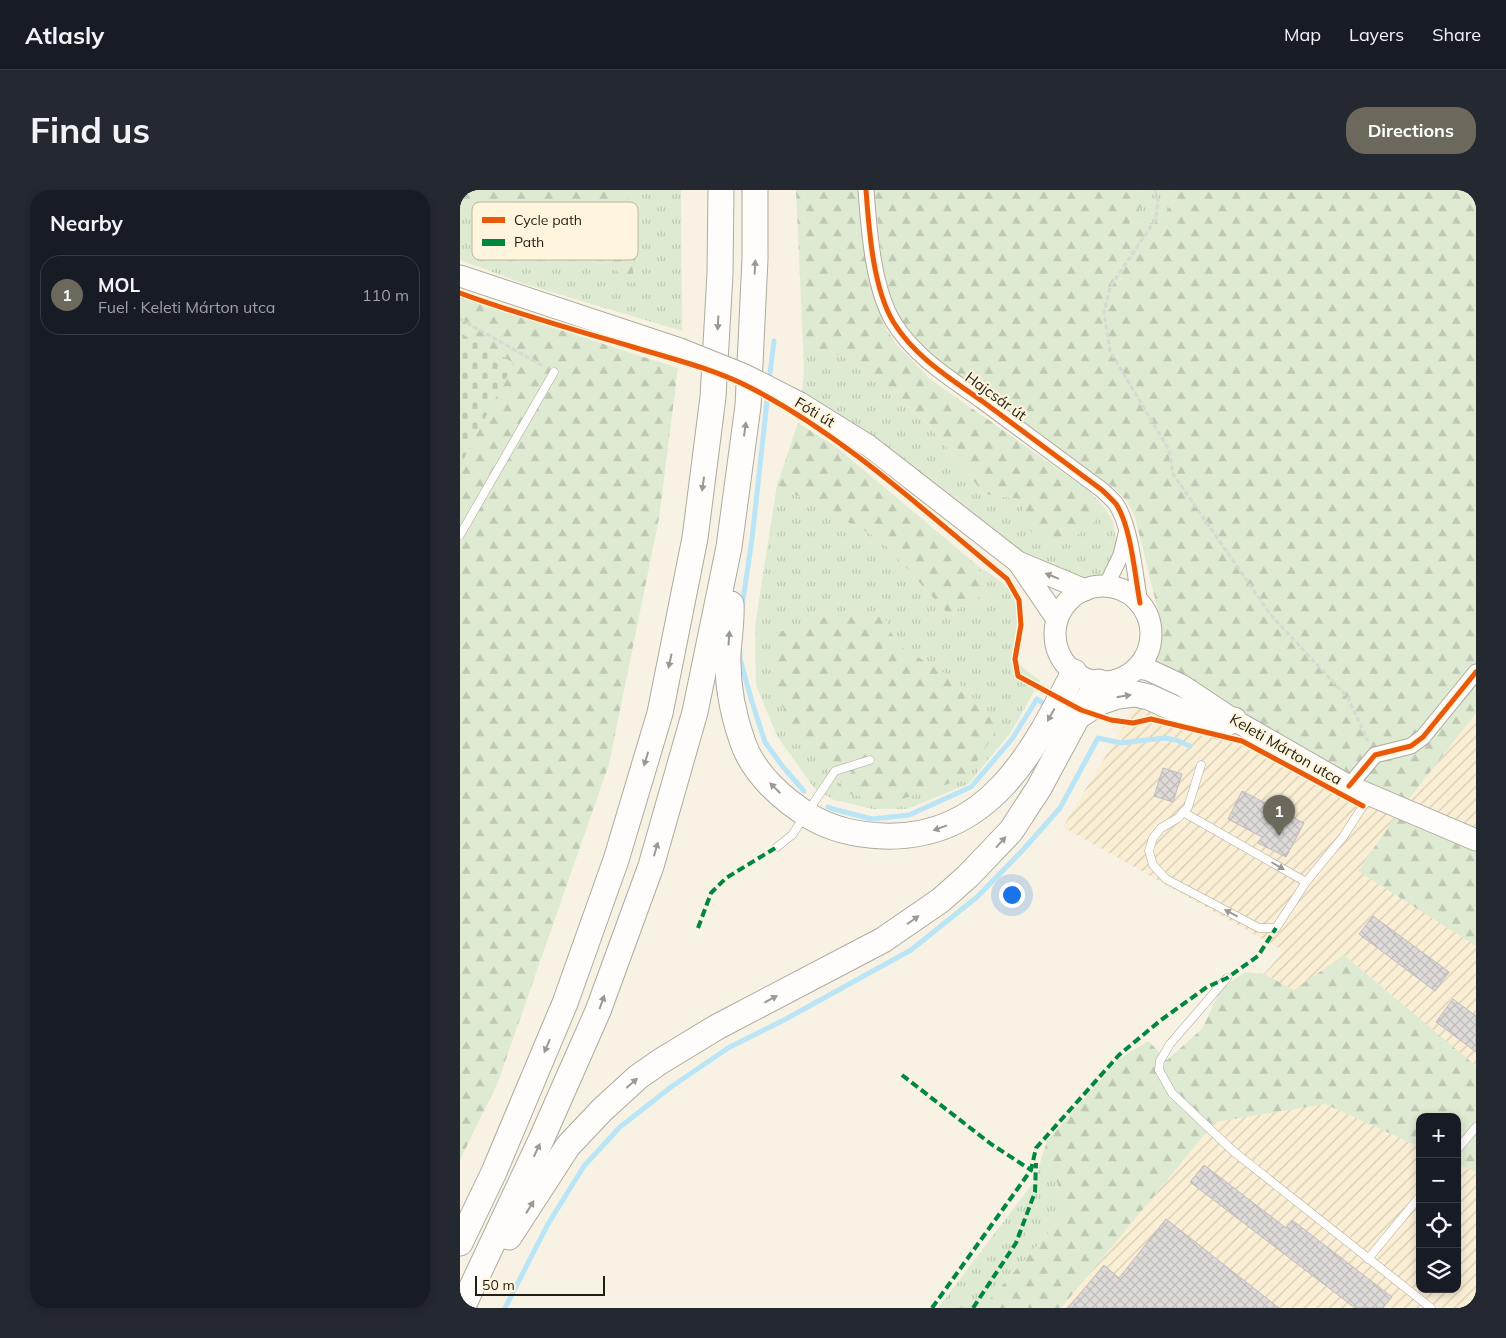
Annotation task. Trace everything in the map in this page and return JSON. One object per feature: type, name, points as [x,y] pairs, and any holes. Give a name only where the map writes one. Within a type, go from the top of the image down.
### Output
[{"type":"highway","points":[[705,190],[706,226],[720,274]]},
{"type":"highway","points":[[460,1243],[494,1172],[565,1004],[616,860],[660,713],[685,590],[704,476],[713,397],[720,274],[721,190]]},
{"type":"highway","points":[[462,1308],[541,1140],[598,1011],[651,866],[695,712],[729,547],[748,406],[756,258],[755,190]]},
{"type":"highway","points":[[729,547],[731,610],[728,656],[735,716],[744,745],[761,774],[773,788],[806,814],[820,822],[847,832],[894,837],[928,832],[964,818],[977,809],[1008,782],[1027,757],[1074,672]]},
{"type":"highway","points":[[479,1274],[515,1231],[568,1146],[602,1110],[638,1077],[710,1031],[883,940],[941,900],[968,876],[1011,831],[1039,788],[1099,682]]},
{"type":"highway","points":[[1080,715],[1100,702],[1118,696],[1135,694],[1149,697],[1219,726],[1234,720]]},
{"type":"main road","name":"Fóti út","points":[[460,276],[680,348],[745,375],[800,403],[869,446],[1018,562],[1057,620]]},
{"type":"main road","points":[[1018,562],[1085,590]]},
{"type":"main road","points":[[1099,586],[1106,586],[1119,588],[1140,604],[1147,613],[1151,632],[1143,659],[1126,676],[1113,681],[1099,682],[1086,679],[1074,672],[1062,660],[1056,644],[1057,620],[1066,603],[1074,595],[1099,586]]},
{"type":"main road","name":"Keleti Márton utca","points":[[1143,659],[1234,720],[1349,786],[1476,840]]},
{"type":"street","name":"Hajcsár út","points":[[866,190],[870,238],[884,302],[894,323],[904,336],[936,367],[1102,490],[1116,505],[1131,550],[1140,604]]},
{"type":"street","points":[[1106,586],[1120,555],[1126,532]]},
{"type":"street","points":[[1349,786],[1375,755],[1411,746],[1423,737],[1476,672]]},
{"type":"lane","points":[[460,535],[554,372]]},
{"type":"lane","points":[[778,847],[792,835],[835,771],[870,760]]},
{"type":"lane","points":[[1201,765],[1188,807],[1178,818],[1161,828],[1153,838],[1149,851],[1153,865],[1166,879],[1258,928],[1276,928],[1306,882],[1343,837],[1363,806],[1372,797]]},
{"type":"lane","points":[[1183,812],[1306,882]]},
{"type":"lane","points":[[1227,978],[1170,1044],[1160,1061],[1159,1070],[1172,1093],[1218,1137],[1431,1308]]},
{"type":"lane","points":[[1461,1145],[1476,1126]]},
{"type":"lane","points":[[1368,1259],[1416,1201]]},
{"type":"path","points":[[1155,190],[1158,199],[1156,219],[1110,287],[1104,313],[1110,351],[1169,450],[1173,474],[1270,614],[1348,698],[1375,755]]},
{"type":"path","points":[[460,319],[554,372]]},
{"type":"shaded area","points":[[1160,665],[1405,804],[1476,713],[1476,1066],[1344,955],[1294,990],[1264,974],[1284,951],[1063,827]]},
{"type":"shaded area","points":[[1325,1104],[1416,1145],[1416,1293],[1461,1293],[1461,1166],[1476,1172],[1476,1308],[1061,1308],[1215,1122]]},
{"type":"green space","points":[[460,190],[681,190],[682,331],[525,284],[460,260]]},
{"type":"green space","points":[[460,190],[627,190],[628,202],[535,202],[533,200],[519,202],[472,202],[472,209],[463,210],[460,205]]},
{"type":"green space","points":[[796,190],[859,190],[877,304],[886,329],[896,344],[930,379],[1088,490],[1104,507],[1097,520],[1065,544],[1031,532],[1019,499],[984,494],[927,423],[845,357],[803,345]]},
{"type":"green space","points":[[874,190],[1137,190],[1143,203],[1129,224],[1157,223],[1177,198],[1174,190],[1476,190],[1476,713],[1405,804],[1476,838],[1476,946],[1358,871],[1404,804],[1160,665],[1149,650],[1162,627],[1135,517],[1127,501],[1114,488],[939,362],[919,344],[898,320],[883,271]]},
{"type":"green space","points":[[1137,190],[1174,190],[1177,198],[1157,223],[1129,224],[1142,203]]},
{"type":"green space","points":[[602,260],[632,260],[634,284]]},
{"type":"green space","points":[[460,290],[520,317],[678,368],[659,518],[609,764],[498,1082],[460,1160]]},
{"type":"green space","points":[[460,333],[514,363],[460,466]]},
{"type":"green space","points":[[803,345],[845,357],[927,423],[984,494],[1019,499],[1096,520],[1104,507],[1113,521],[1116,541],[1113,563],[1106,572],[1094,581],[1073,580],[1023,554],[876,439],[802,392],[804,372]]},
{"type":"green space","points":[[798,423],[835,446],[977,565],[987,593],[948,614],[880,539],[777,485]]},
{"type":"green space","points":[[777,485],[880,539],[948,614],[987,593],[977,565],[1000,581],[1013,596],[1018,610],[1015,641],[1016,656],[1021,666],[1040,681],[1011,732],[968,784],[907,809],[873,809],[834,800],[814,788],[777,736],[756,685],[755,626]]},
{"type":"green space","points":[[843,611],[885,617],[896,644],[953,678],[1000,725],[966,778],[902,799],[874,799],[845,793],[838,785],[852,772],[819,762],[794,732],[772,682],[774,634]]},
{"type":"green space","points":[[1344,955],[1476,1066],[1476,1172],[1461,1166],[1461,1113],[1416,1113],[1416,1145],[1325,1104],[1215,1122],[1061,1308],[982,1308],[1068,1211],[1051,1166],[1040,1163],[1047,1141],[1119,1059],[1148,1041],[1167,1060],[1202,1029],[1221,989],[1245,972],[1264,974],[1294,990]]},
{"type":"green space","points":[[1040,1163],[1051,1166],[1068,1211],[982,1308],[938,1308],[1036,1179]]},
{"type":"building","points":[[1163,768],[1182,774],[1173,802],[1154,796]]},
{"type":"building","points":[[1242,791],[1304,823],[1286,857],[1258,843],[1262,837],[1228,819]]},
{"type":"building","points":[[1373,916],[1449,972],[1435,991],[1359,934]]},
{"type":"building","points":[[1453,999],[1476,1016],[1476,1052],[1436,1022]]},
{"type":"building","points":[[1204,1165],[1286,1228],[1292,1220],[1392,1297],[1383,1308],[1355,1308],[1190,1182]]},
{"type":"building","points":[[1166,1219],[1279,1308],[1068,1308],[1104,1265],[1119,1278]]},
{"type":"waterway","points":[[769,381],[774,341]]},
{"type":"waterway","points":[[742,607],[752,539],[768,392]]},
{"type":"waterway","points":[[740,650],[740,659],[765,742],[804,791]]},
{"type":"waterway","points":[[828,807],[872,819],[909,815],[971,787],[1012,739],[1037,699],[1044,704]]},
{"type":"waterway","points":[[505,1308],[548,1224],[584,1166],[620,1127],[671,1087],[728,1048],[784,1020],[911,950],[977,897],[1022,851],[1060,808],[1098,738],[1121,743],[1164,738],[1176,740],[1190,746]]},
{"type":"marked path","points":[[698,928],[711,893],[726,878],[777,847]]},
{"type":"marked path","points":[[932,1308],[1031,1170],[1036,1148],[1119,1055],[1161,1020],[1207,987],[1227,978],[1258,956],[1276,928]]},
{"type":"marked path","points":[[902,1075],[991,1144],[1031,1170]]},
{"type":"marked path","points":[[973,1308],[1016,1243],[1035,1192],[1036,1163]]},
{"type":"cycle path","points":[[866,190],[873,259],[881,294],[894,323],[912,346],[946,376],[1102,490],[1116,504],[1129,538],[1140,603]]},
{"type":"cycle path","points":[[460,293],[524,315],[678,360],[737,381],[751,388],[820,429],[852,452],[1007,579],[1019,600],[1021,625],[1015,659],[1018,676],[1081,710],[1111,720],[1133,723],[1151,719],[1242,741],[1363,806]]},
{"type":"cycle path","points":[[1349,786],[1375,755],[1411,746],[1423,737],[1476,672]]},
{"type":"place","name":"MOL","points":[[1279,836]]}]
